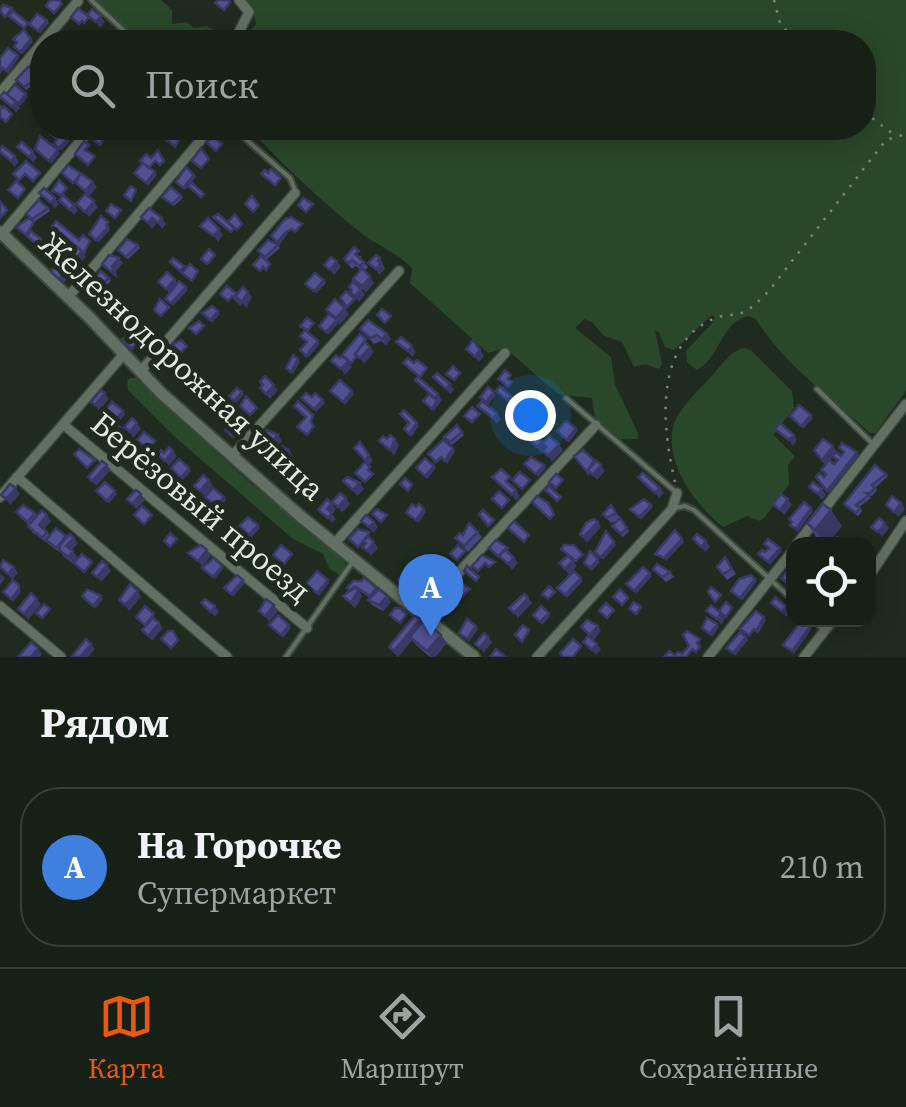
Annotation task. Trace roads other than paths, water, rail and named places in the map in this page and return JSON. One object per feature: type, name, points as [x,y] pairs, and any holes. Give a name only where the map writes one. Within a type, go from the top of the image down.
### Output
[{"type":"street","points":[[54,30],[79,0]]},
{"type":"street","points":[[240,30],[248,15],[242,3]]},
{"type":"street","points":[[0,93],[30,58]]},
{"type":"street","points":[[1,233],[81,140]]},
{"type":"street","points":[[69,296],[201,140]]},
{"type":"street","points":[[140,372],[295,193]]},
{"type":"street","name":"Железнодорожная улица","points":[[1,233],[69,296],[140,372],[232,456],[474,657]]},
{"type":"street","points":[[232,456],[399,272]]},
{"type":"street","points":[[335,543],[505,353]]},
{"type":"street","points":[[0,497],[124,354]]},
{"type":"street","points":[[804,537],[904,410]]},
{"type":"street","name":"Берёзовый проезд","points":[[64,424],[306,628]]},
{"type":"street","points":[[420,613],[596,425]]},
{"type":"street","points":[[17,478],[227,657]]},
{"type":"street","points":[[537,657],[672,510],[677,493]]},
{"type":"street","points":[[876,566],[906,522]]},
{"type":"street","points":[[708,657],[786,559]]},
{"type":"street","points":[[0,606],[61,657]]},
{"type":"street","points":[[804,657],[827,627]]},
{"type":"lane","points":[[90,0],[123,30]]},
{"type":"lane","points":[[247,140],[290,178],[295,193]]},
{"type":"lane","points":[[817,389],[875,447]]},
{"type":"lane","points":[[566,398],[677,493]]},
{"type":"lane","points":[[672,510],[685,506],[694,510],[786,594]]},
{"type":"lane","points":[[286,657],[355,559]]},
{"type":"lane","points":[[820,627],[824,630]]},
{"type":"place","name":"На Горочке","points":[[431,636]]}]
